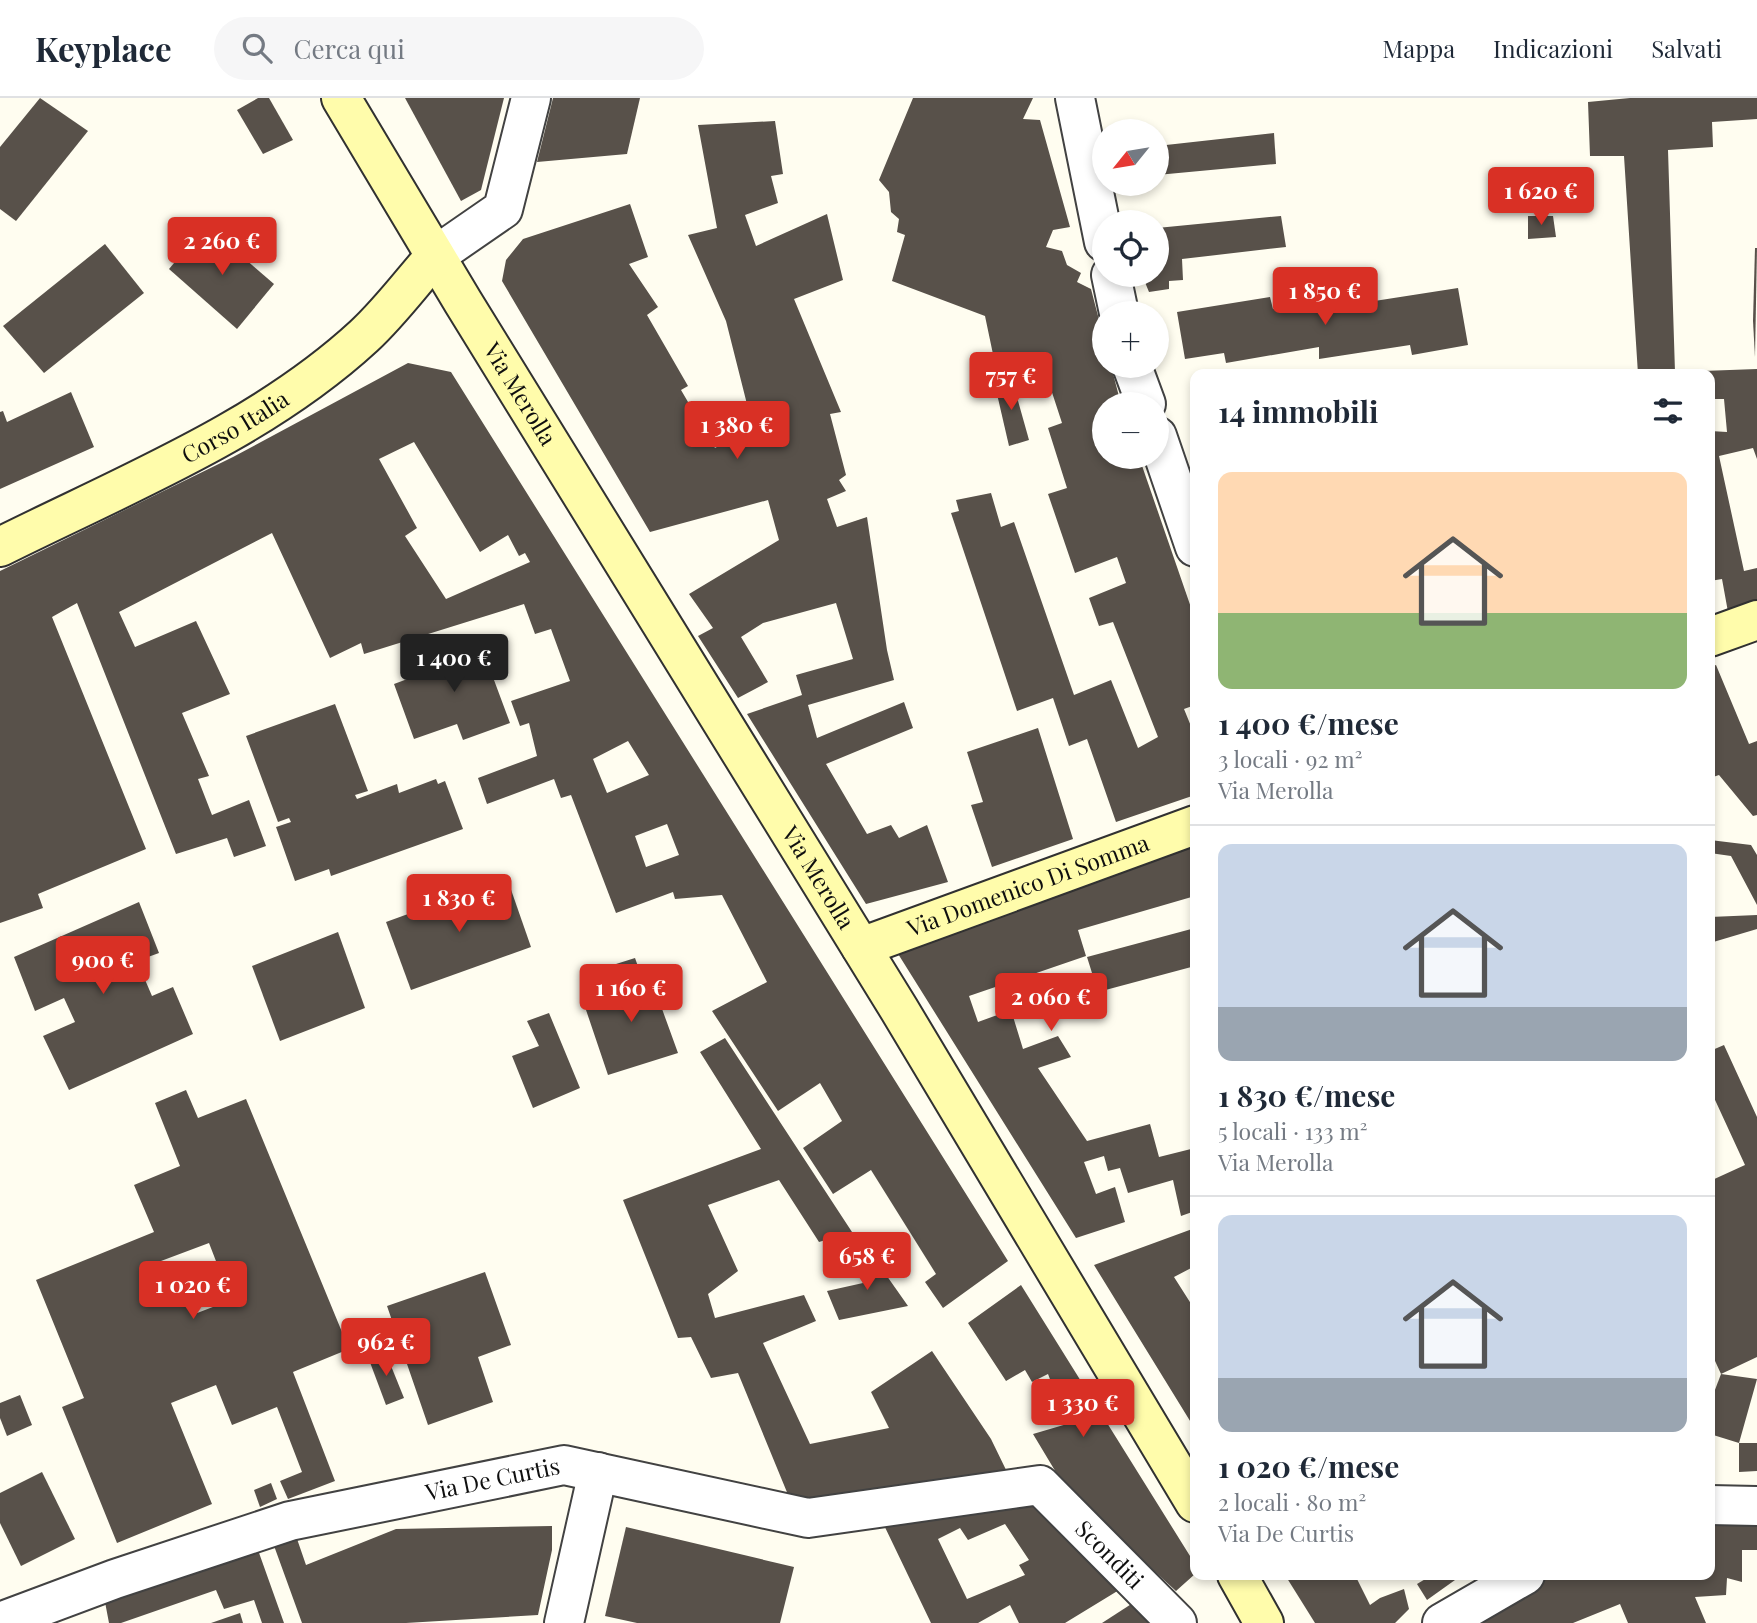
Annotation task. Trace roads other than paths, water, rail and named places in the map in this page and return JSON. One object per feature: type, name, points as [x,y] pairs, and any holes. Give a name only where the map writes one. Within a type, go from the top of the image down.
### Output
[{"type":"main road","name":"Via Merolla","points":[[341,98],[435,256],[861,947],[1190,1495]]},
{"type":"main road","name":"Corso Italia","points":[[0,547],[224,434],[272,406],[364,335],[435,256]]},
{"type":"main road","points":[[1715,635],[1757,620]]},
{"type":"main road","name":"Via Domenico Di Somma","points":[[861,947],[1190,827]]},
{"type":"main road","points":[[1240,1580],[1264,1623]]},
{"type":"street","points":[[435,256],[503,209],[531,98]]},
{"type":"street","points":[[1075,98],[1098,210]]},
{"type":"street","points":[[1168,469],[1190,532]]},
{"type":"street","name":"Via De Curtis","points":[[0,1622],[115,1579],[290,1521],[564,1465],[808,1518],[1041,1485]]},
{"type":"street","points":[[564,1623],[598,1472]]},
{"type":"street","name":"Sconditi","points":[[1041,1485],[1177,1623]]},
{"type":"street","points":[[1715,1505],[1757,1506]]},
{"type":"street","points":[[1442,1623],[1516,1580]]}]
